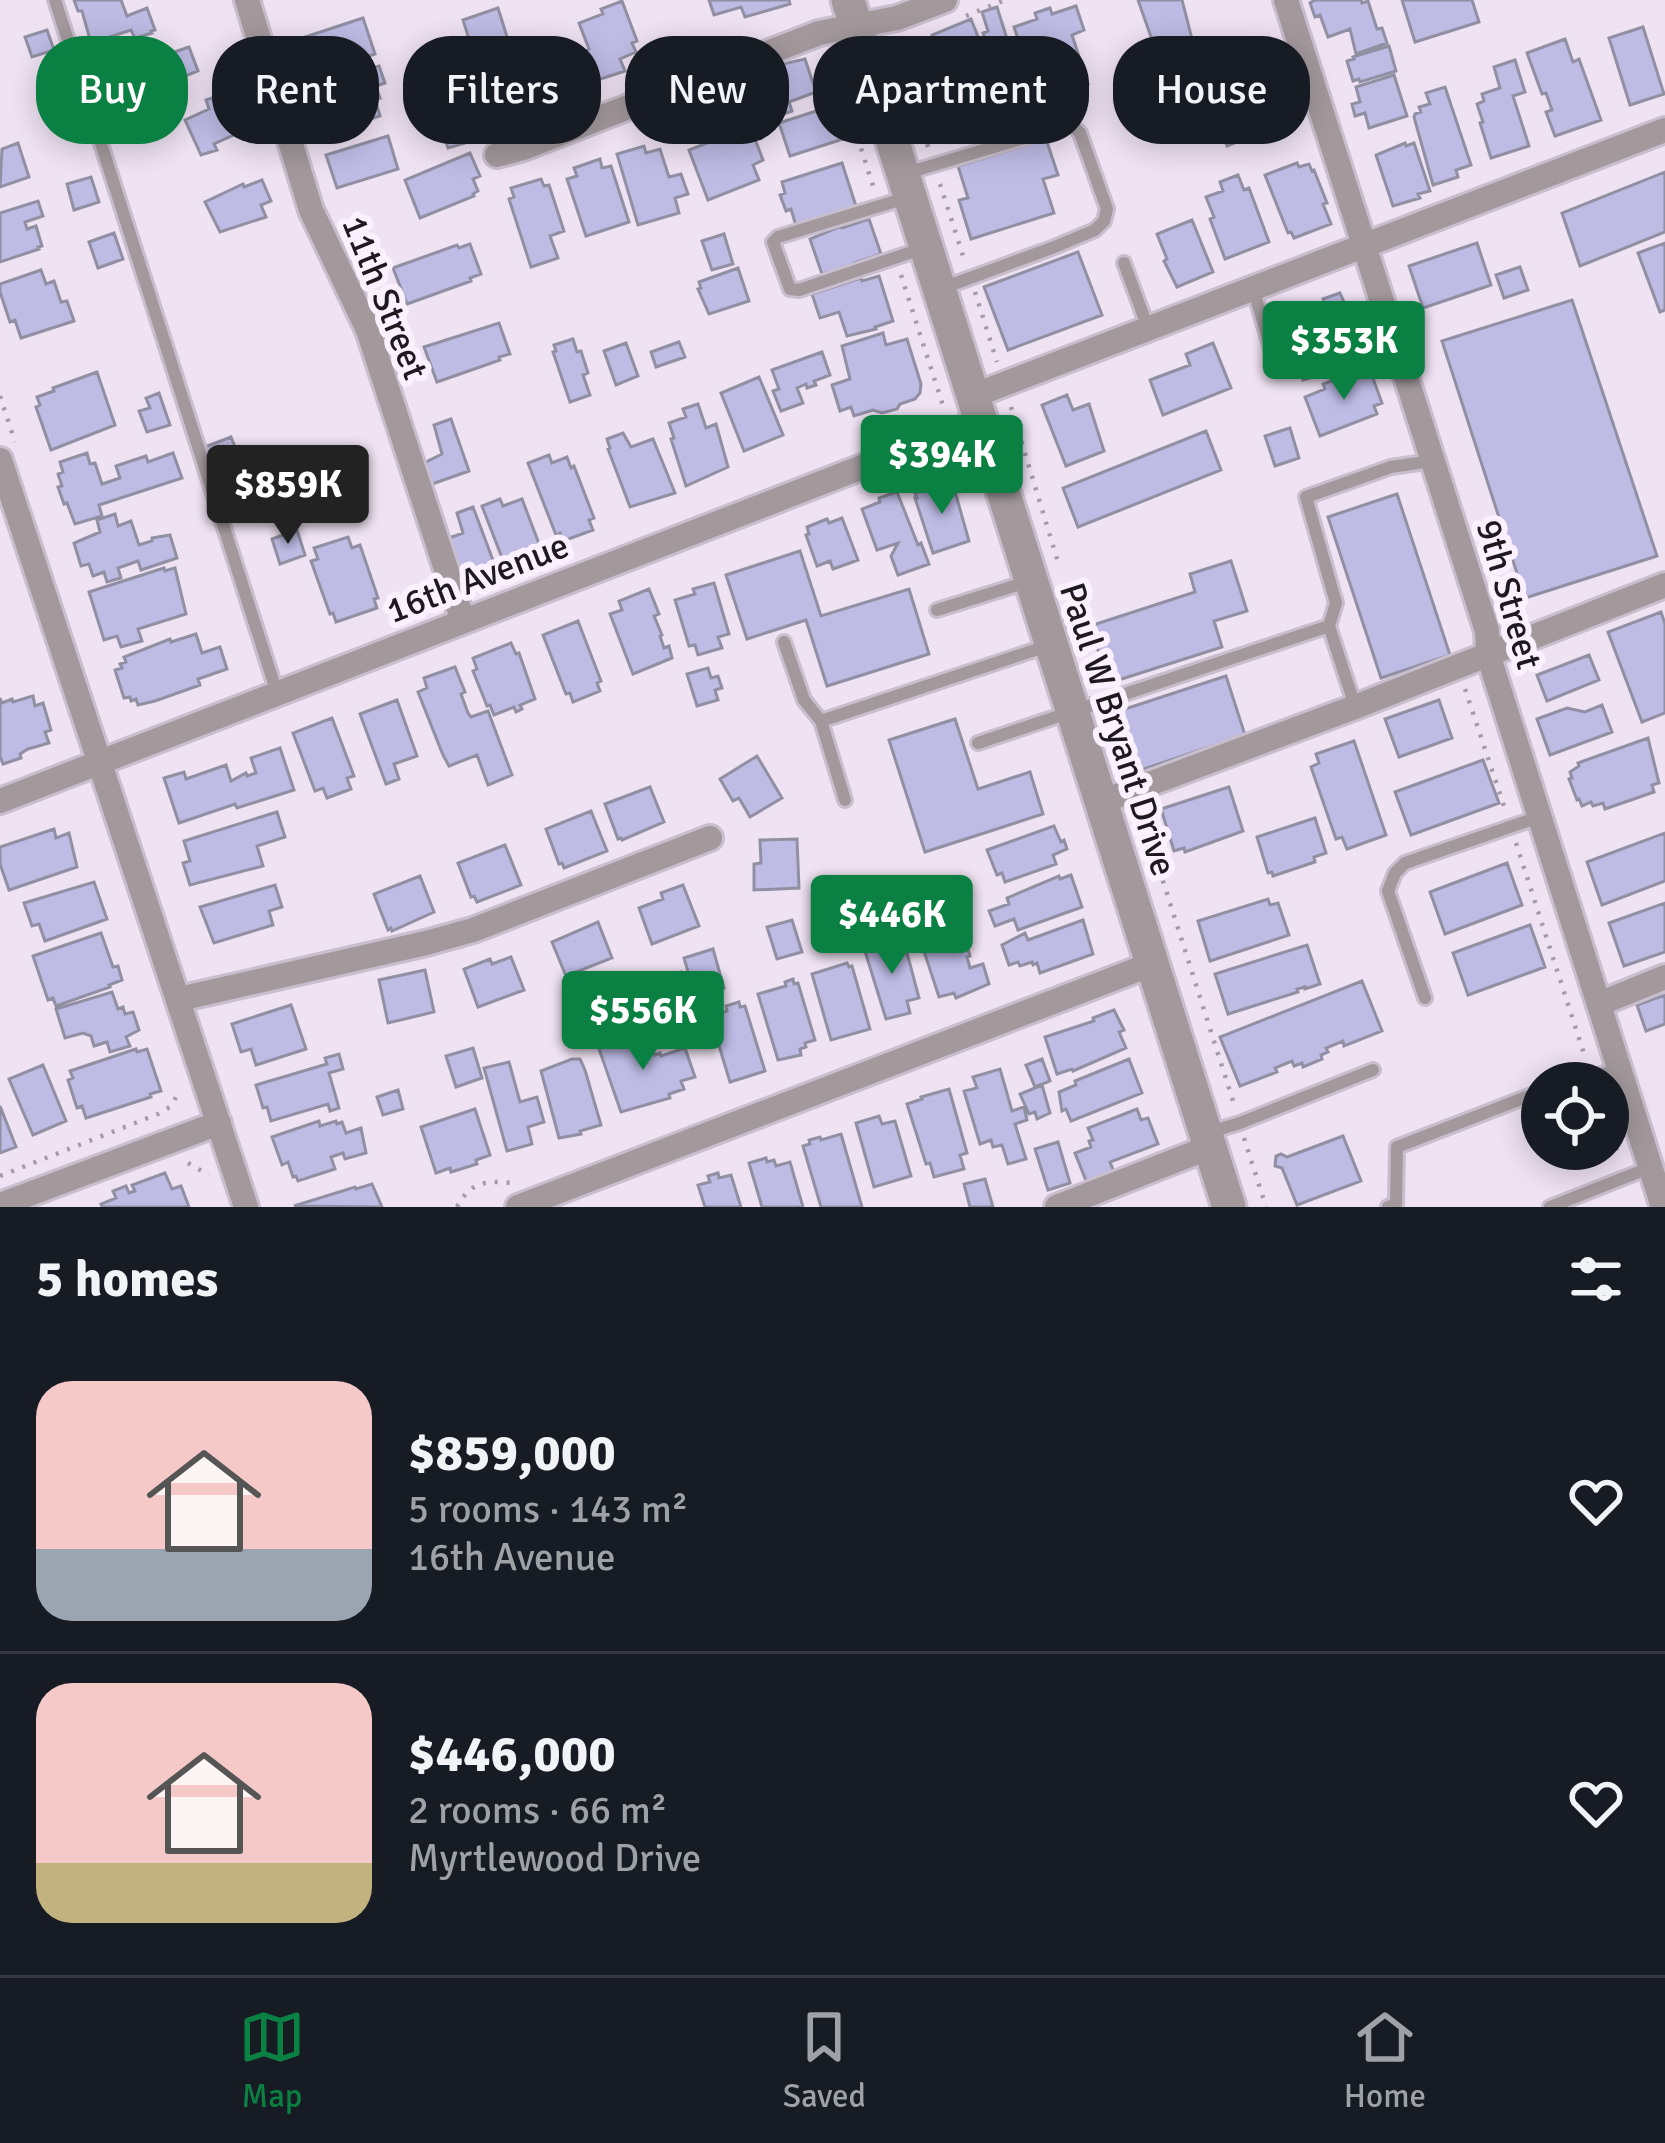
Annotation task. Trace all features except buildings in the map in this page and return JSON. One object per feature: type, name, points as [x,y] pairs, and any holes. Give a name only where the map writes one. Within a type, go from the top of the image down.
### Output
[{"type":"street","name":"11th Street","points":[[247,0],[310,211],[368,331],[463,621]]},
{"type":"street","name":"9th Street","points":[[1286,0],[1487,631],[1488,654],[1617,1062]]},
{"type":"street","points":[[497,155],[864,16],[928,3]]},
{"type":"street","name":"Paul W Bryant Drive","points":[[864,16],[916,178],[926,248],[954,283],[986,400],[1045,574],[1051,645],[1072,711],[1117,796],[1152,964],[1229,1207]]},
{"type":"street","name":"16th Avenue","points":[[0,801],[463,621],[1148,328],[1665,130]]},
{"type":"street","points":[[0,460],[246,1207]]},
{"type":"street","points":[[1117,796],[1665,585]]},
{"type":"street","points":[[179,999],[457,934],[710,838]]},
{"type":"street","points":[[518,1207],[1152,964]]},
{"type":"street","points":[[1599,1004],[1665,977]]},
{"type":"street","name":"9th Street","points":[[1629,1101],[1663,1207]]},
{"type":"street","points":[[0,1204],[219,1123]]},
{"type":"street","points":[[1058,1207],[1208,1140]]},
{"type":"lane","points":[[56,0],[277,693]]},
{"type":"lane","points":[[926,248],[799,290],[790,289],[773,242],[916,178],[1064,126],[1080,133],[1107,208],[1104,221],[1095,230],[1052,248],[954,283]]},
{"type":"lane","points":[[1124,263],[1148,328]]},
{"type":"lane","points":[[1253,288],[1275,361]]},
{"type":"lane","points":[[1355,707],[1329,626],[1336,603],[1306,497],[1390,467],[1433,460]]},
{"type":"lane","points":[[937,610],[1045,574]]},
{"type":"lane","points":[[978,743],[1329,626]]},
{"type":"lane","points":[[784,642],[804,700],[821,722],[845,800]]},
{"type":"lane","points":[[821,722],[1051,645]]},
{"type":"lane","points":[[1425,998],[1388,891],[1395,873],[1405,863],[1539,817]]},
{"type":"lane","points":[[1208,1140],[1373,1070]]},
{"type":"lane","points":[[1388,1207],[1396,1204],[1396,1147],[1521,1098]]},
{"type":"lane","points":[[1550,1207],[1650,1167]]},
{"type":"path","points":[[864,16],[1045,574]]},
{"type":"path","points":[[1458,666],[1586,1062]]},
{"type":"path","points":[[1117,796],[1138,803],[1266,1207]]},
{"type":"path","points":[[0,1176],[158,1114],[174,1102],[182,1081]]},
{"type":"path","points":[[181,1162],[204,1170],[216,1183]]}]
